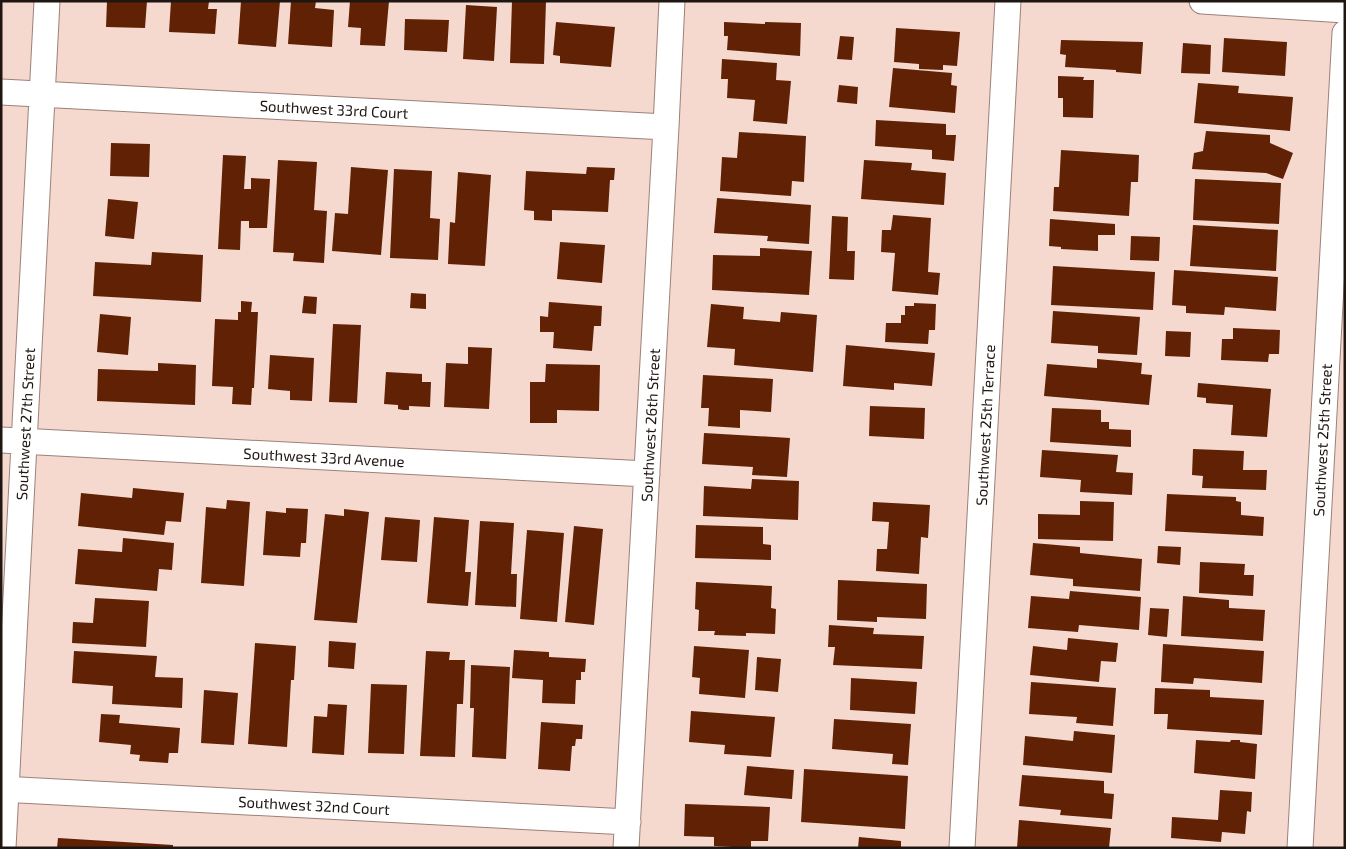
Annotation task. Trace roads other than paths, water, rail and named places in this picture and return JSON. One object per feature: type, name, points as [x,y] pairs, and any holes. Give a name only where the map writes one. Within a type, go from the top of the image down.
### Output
[{"type":"street","name":"Southwest 27th Street","points":[[3,848],[13,441],[47,1]]},
{"type":"street","name":"Southwest 26th Street","points":[[626,848],[672,1]]},
{"type":"street","name":"Southwest 25th Terrace","points":[[962,848],[1008,1]]},
{"type":"street","points":[[1202,1],[1345,10]]},
{"type":"street","name":"Southwest 25th Street","points":[[1300,848],[1345,33]]},
{"type":"street","name":"Southwest 33rd Court","points":[[1,92],[666,127]]},
{"type":"street","name":"Southwest 33rd Avenue","points":[[13,441],[647,474]]},
{"type":"street","name":"Southwest 32nd Court","points":[[4,789],[628,822]]}]
